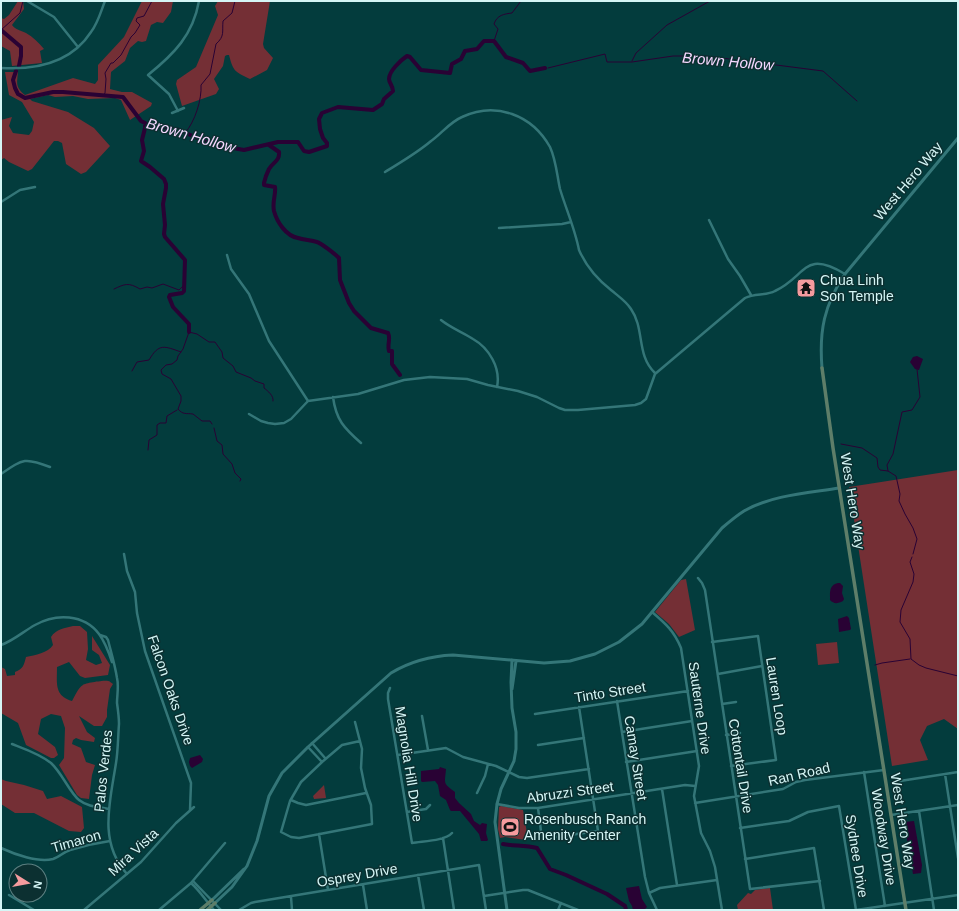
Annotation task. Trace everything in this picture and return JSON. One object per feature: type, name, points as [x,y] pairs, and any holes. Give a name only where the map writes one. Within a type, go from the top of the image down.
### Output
[{"type":"main road","name":"West Hero Way","points":[[822,368],[839,488],[906,910]]},
{"type":"main road","points":[[200,910],[214,901]]},
{"type":"main road","points":[[207,910],[209,905]]},
{"type":"street","points":[[27,1],[54,17],[78,47]]},
{"type":"street","points":[[1,68],[23,69],[43,66],[64,57],[78,47],[92,32],[105,1]]},
{"type":"street","points":[[178,110],[169,94],[148,75],[163,63],[184,39],[193,24],[200,1]]},
{"type":"street","points":[[172,113],[184,108]]},
{"type":"street","points":[[385,172],[415,154],[461,117],[477,112],[494,110],[507,111],[532,124],[549,146],[579,250],[585,263],[596,276],[621,297],[632,310],[637,321],[645,360],[655,374]]},
{"type":"street","name":"West Hero Way","points":[[822,368],[821,338],[824,317],[834,291],[845,274],[958,138]]},
{"type":"street","points":[[1,202],[20,190],[35,187]]},
{"type":"street","points":[[709,220],[728,258],[751,295]]},
{"type":"street","points":[[499,228],[556,225],[571,222]]},
{"type":"street","points":[[227,255],[230,269],[249,294],[269,341],[308,401]]},
{"type":"street","points":[[249,414],[260,421],[276,424],[284,423],[291,419],[308,401],[358,394],[404,380],[422,377],[467,379],[537,397],[559,408],[578,410],[635,405],[646,399],[655,374],[735,305],[751,295],[774,292],[788,284],[805,268],[816,264],[831,266],[845,274]]},
{"type":"street","points":[[441,320],[452,328],[474,339],[486,351],[497,370],[497,387]]},
{"type":"street","points":[[333,397],[334,407],[339,420],[361,443]]},
{"type":"street","points":[[1,474],[18,463],[24,461],[38,462],[50,467]]},
{"type":"street","points":[[214,901],[247,866],[253,853],[266,804],[282,773],[312,743],[383,679],[406,665],[432,656],[448,655],[551,663],[570,661],[595,654],[619,642],[642,624],[722,528],[744,511],[771,500],[839,488]]},
{"type":"street","name":"Falcon Oaks Drive","points":[[124,554],[127,571],[135,592],[137,613],[145,651],[192,783],[190,810]]},
{"type":"street","name":"Cottontail Drive","points":[[698,578],[705,590],[750,889],[820,881]]},
{"type":"street","name":"Sauterne Drive","points":[[652,612],[670,627],[681,648],[697,751],[698,766],[694,786],[695,803],[700,833],[710,852],[715,867],[722,910]]},
{"type":"street","name":"Palos Verdes","points":[[1,645],[42,621],[54,617],[83,621],[91,626],[100,635],[118,679],[119,723],[108,826],[110,841],[118,863],[127,874]]},
{"type":"street","name":"Lauren Loop","points":[[712,642],[758,636],[776,760],[731,766]]},
{"type":"street","points":[[507,910],[495,822],[497,804],[501,789],[514,761],[516,741],[512,708],[512,692],[514,661]]},
{"type":"street","points":[[718,674],[762,666]]},
{"type":"street","name":"Magnolia Hill Drive","points":[[390,688],[388,699],[412,843],[443,838]]},
{"type":"street","name":"Tinto Street","points":[[535,714],[688,690]]},
{"type":"street","name":"Camay Street","points":[[617,701],[645,877],[649,892],[657,910]]},
{"type":"street","points":[[722,704],[736,702]]},
{"type":"street","points":[[538,808],[542,839],[598,831],[579,707]]},
{"type":"street","points":[[422,716],[428,750]]},
{"type":"street","points":[[622,732],[692,721]]},
{"type":"street","points":[[355,722],[360,741],[362,754],[361,768],[370,805],[372,824],[299,838],[291,837],[281,832],[291,800],[301,782],[325,758],[342,745],[360,741]]},
{"type":"street","points":[[726,735],[740,733]]},
{"type":"street","points":[[538,745],[584,738]]},
{"type":"street","points":[[312,743],[325,758]]},
{"type":"street","points":[[12,744],[44,757],[61,774],[79,800],[88,805],[109,809]]},
{"type":"street","points":[[308,747],[322,762]]},
{"type":"street","points":[[398,755],[442,748],[449,749],[463,757],[488,764],[519,777],[527,778],[589,769]]},
{"type":"street","points":[[626,762],[697,751]]},
{"type":"street","points":[[477,793],[485,776],[488,764]]},
{"type":"street","name":"Ran Road","points":[[695,803],[783,789],[796,782],[805,780],[884,770]]},
{"type":"street","name":"Woodway Drive","points":[[864,772],[885,906]]},
{"type":"street","points":[[900,781],[958,772]]},
{"type":"street","points":[[945,774],[958,858]]},
{"type":"street","name":"Abruzzi Street","points":[[497,804],[519,808],[538,808],[686,785],[694,786]]},
{"type":"street","points":[[662,789],[677,885]]},
{"type":"street","points":[[291,800],[298,804],[306,805],[366,793]]},
{"type":"street","points":[[407,812],[426,810],[430,805]]},
{"type":"street","points":[[891,815],[958,805]]},
{"type":"street","name":"Sydnee Drive","points":[[740,828],[789,821],[808,812],[839,806],[856,910]]},
{"type":"street","name":"Mira Vista","points":[[84,910],[141,862],[194,807]]},
{"type":"street","points":[[919,811],[934,910]]},
{"type":"street","points":[[452,833],[450,836],[443,838],[454,910]]},
{"type":"street","points":[[319,834],[328,890]]},
{"type":"street","name":"Timaron","points":[[1,848],[24,857],[47,860],[90,844],[110,841]]},
{"type":"street","points":[[159,910],[192,882],[225,843]]},
{"type":"street","points":[[745,859],[814,848],[824,910]]},
{"type":"street","name":"Osprey Drive","points":[[239,910],[250,903],[479,865],[484,896]]},
{"type":"street","points":[[418,875],[424,910]]},
{"type":"street","points":[[649,892],[660,888],[677,885],[717,880]]},
{"type":"street","points":[[192,882],[214,901],[221,910]]},
{"type":"street","points":[[192,882],[214,910]]},
{"type":"street","points":[[363,885],[367,910]]},
{"type":"street","points":[[486,910],[484,896],[528,890],[578,910]]},
{"type":"street","points":[[856,910],[958,895]]},
{"type":"street","points":[[290,897],[292,910]]},
{"type":"street","points":[[22,903],[34,910]]},
{"type":"street","points":[[558,910],[561,903]]},
{"type":"shaded area","points":[[18,1],[23,1],[24,9],[12,25],[31,36],[44,49],[40,51],[42,63],[12,66],[10,51],[1,46],[1,18],[4,19],[9,15]]},
{"type":"shaded area","points":[[142,1],[173,1],[171,12],[163,23],[157,22],[151,25],[146,41],[138,41],[130,48],[125,61],[111,72],[110,89],[122,92],[132,92],[152,103],[151,106],[130,120],[121,100],[115,98],[88,99],[73,96],[55,97],[48,95],[30,99],[32,101],[68,112],[94,128],[110,146],[86,172],[81,174],[66,164],[62,143],[58,141],[54,141],[32,169],[28,171],[4,158],[1,160],[1,120],[12,117],[9,126],[13,133],[29,135],[32,131],[34,122],[22,102],[9,95],[5,72],[18,72],[18,87],[25,95],[73,78],[95,84],[98,80],[98,65],[124,37]]},
{"type":"shaded area","points":[[218,1],[270,1],[263,44],[264,48],[273,58],[267,70],[250,79],[241,75],[235,70],[229,55],[225,56],[223,66],[214,79],[219,89],[216,94],[182,106],[176,84],[177,80],[196,67],[218,15],[215,6]]},
{"type":"shaded area","points":[[917,356],[923,359],[919,370],[915,369],[910,362],[913,357]]},
{"type":"shaded area","points":[[958,470],[958,729],[944,719],[927,726],[920,740],[928,760],[892,766],[849,487]]},
{"type":"shaded area","points":[[686,579],[695,630],[679,637],[669,624],[655,612],[681,580]]},
{"type":"shaded area","points":[[838,583],[843,586],[842,593],[844,599],[839,603],[836,603],[830,600],[830,592],[833,585]]},
{"type":"shaded area","points":[[847,616],[849,618],[851,629],[839,632],[838,619]]},
{"type":"shaded area","points":[[73,626],[80,626],[87,632],[88,649],[86,660],[96,665],[102,663],[99,655],[92,650],[92,636],[110,665],[108,675],[85,678],[80,676],[69,662],[57,667],[57,683],[59,692],[66,699],[72,701],[81,686],[85,684],[109,681],[113,684],[110,689],[107,717],[102,726],[94,726],[79,716],[87,732],[95,738],[94,742],[76,738],[73,740],[72,744],[81,748],[86,762],[95,765],[92,775],[89,799],[81,798],[77,795],[59,765],[64,758],[65,728],[61,716],[51,714],[41,719],[38,734],[55,747],[58,755],[51,758],[26,745],[18,723],[1,713],[1,667],[5,669],[7,676],[15,675],[15,672],[20,670],[23,666],[26,657],[41,653],[51,648],[53,645],[51,637],[55,632]]},
{"type":"shaded area","points":[[837,642],[839,663],[818,665],[816,644]]},
{"type":"shaded area","points":[[200,755],[203,759],[202,762],[192,768],[189,762],[190,758]]},
{"type":"shaded area","points":[[440,767],[446,769],[445,782],[448,787],[455,792],[455,798],[459,803],[471,814],[474,821],[480,825],[482,823],[487,824],[487,841],[481,841],[479,834],[460,811],[450,810],[446,800],[440,796],[438,785],[435,781],[421,781],[421,771],[439,769]]},
{"type":"shaded area","points":[[1,779],[43,791],[47,799],[61,796],[82,807],[84,828],[81,832],[69,831],[34,813],[15,813],[1,804]]},
{"type":"shaded area","points":[[324,785],[326,798],[314,799],[313,796]]},
{"type":"shaded area","points":[[501,806],[523,810],[527,833],[525,834],[526,840],[505,837],[500,838],[498,829],[499,807]]},
{"type":"shaded area","points":[[914,821],[922,865],[921,873],[913,874],[904,822]]},
{"type":"shaded area","points":[[639,886],[642,899],[647,907],[644,910],[633,910],[626,888]]},
{"type":"shaded area","points":[[770,888],[773,910],[738,910],[737,905],[748,893],[751,894],[755,890]]},
{"type":"waterway","points":[[1,30],[20,13],[23,1]]},
{"type":"waterway","points":[[103,96],[105,93],[105,73],[111,63],[113,63],[121,55],[140,25],[136,21],[137,18],[144,16],[152,1]]},
{"type":"waterway","points":[[185,133],[192,123],[197,110],[201,85],[210,74],[216,44],[222,36],[223,21],[232,13],[235,1]]},
{"type":"waterway","points":[[494,41],[498,29],[494,24],[495,21],[501,16],[512,13],[521,1]]},
{"type":"waterway","points":[[632,61],[636,53],[667,25],[710,1]]},
{"type":"waterway","name":"Brown Hollow","points":[[1,30],[21,47],[19,66]]},
{"type":"waterway","name":"Brown Hollow","points":[[16,71],[13,80],[15,88],[18,94],[25,98],[53,92],[123,97],[141,121],[147,124],[179,130],[211,144],[244,150],[278,142],[298,142],[304,151],[309,152],[327,146],[320,129],[319,119],[322,113],[338,107],[373,110],[382,104],[384,99],[393,91],[389,79],[393,69],[407,56],[410,57],[421,70],[450,73],[452,64],[461,59],[465,51],[477,49],[484,41],[494,41],[506,57],[523,63],[530,71],[545,68]]},
{"type":"waterway","name":"Brown Hollow","points":[[548,68],[605,54],[607,62],[632,62],[673,56],[706,56],[823,71],[857,101]]},
{"type":"waterway","points":[[145,123],[142,140],[144,151],[141,161],[164,179],[166,184],[163,204],[165,225],[164,234],[185,260],[184,291],[182,293],[170,295],[169,297],[173,307],[189,324],[189,332]]},
{"type":"waterway","points":[[269,145],[279,152],[279,155],[269,169],[265,177],[264,185],[275,187],[274,211],[280,224],[294,237],[315,241],[339,258],[340,280],[349,303],[354,311],[371,328],[388,333],[388,346],[389,351],[392,351],[392,364],[400,375]]},
{"type":"waterway","points":[[114,289],[127,284],[140,289],[147,287],[152,288],[163,284],[179,290],[185,284]]},
{"type":"waterway","points":[[212,424],[210,421],[202,421],[193,414],[181,412],[178,409],[181,396],[171,379],[162,374],[161,370],[166,365],[172,364],[177,360],[189,332],[197,334],[209,342],[215,342],[222,352],[223,358],[233,366],[236,372],[264,384],[264,388],[272,395],[273,401]]},
{"type":"waterway","points":[[132,371],[137,362],[149,360],[159,348],[166,347],[181,352]]},
{"type":"waterway","points":[[888,471],[887,465],[893,454],[902,412],[912,410],[920,397],[917,369]]},
{"type":"waterway","points":[[148,450],[149,440],[157,435],[157,425],[160,423],[166,423],[167,416],[177,410]]},
{"type":"waterway","points":[[214,428],[217,441],[222,445],[223,454],[232,464],[235,473],[241,479],[240,481]]},
{"type":"waterway","points":[[841,444],[862,448],[877,458],[878,467],[880,470],[888,471],[896,476],[900,494],[899,501],[917,539],[913,554]]},
{"type":"waterway","points":[[912,557],[910,562],[914,574],[913,582],[901,610],[900,622],[910,639],[911,659],[926,668],[958,676]]},
{"type":"waterway","points":[[875,665],[910,659]]},
{"type":"waterway","points":[[503,844],[537,848],[550,869],[607,894],[625,906],[626,910]]},
{"type":"place","name":"Chua Linh Son Temple","points":[[806,288]]},
{"type":"place","name":"Rosenbusch Ranch Amenity Center","points":[[510,827]]}]
